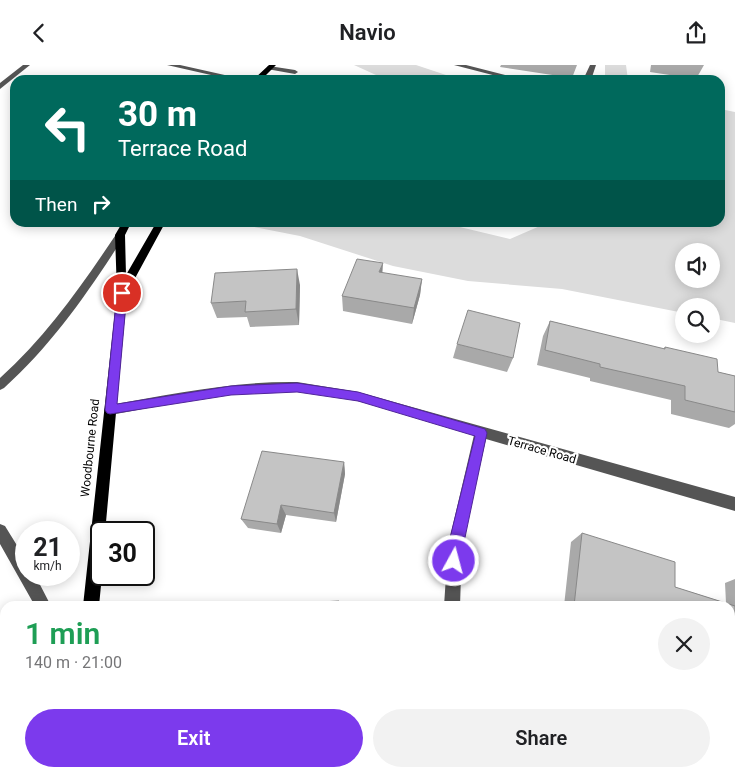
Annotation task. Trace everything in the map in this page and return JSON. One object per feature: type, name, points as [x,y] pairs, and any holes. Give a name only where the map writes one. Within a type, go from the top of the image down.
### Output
[{"type":"main road","name":"Woodbourne Road","points":[[91,601],[122,293],[120,235],[124,227]]},
{"type":"main road","name":"Woodbourne Road","points":[[122,293],[158,227]]},
{"type":"street","points":[[18,75],[27,65]]},
{"type":"street","points":[[170,65],[219,75]]},
{"type":"street","points":[[457,65],[500,75]]},
{"type":"street","points":[[271,67],[295,72]]},
{"type":"street","points":[[0,385],[27,361],[68,315],[120,235]]},
{"type":"street","name":"Terrace Road","points":[[110,410],[231,390],[297,387],[358,397],[735,504]]},
{"type":"street","points":[[452,601],[455,546],[481,433]]},
{"type":"street","points":[[0,531],[15,555]]},
{"type":"street","points":[[33,586],[40,601]]},
{"type":"shaded area","points":[[354,65],[416,65],[446,75],[376,75]]},
{"type":"shaded area","points":[[605,65],[626,65],[627,75],[605,75]]},
{"type":"shaded area","points":[[725,110],[735,112],[735,323],[720,320],[720,298],[675,298],[675,311],[562,289],[468,281],[393,266],[300,236],[254,227],[460,227],[510,239],[538,227],[725,227]]},
{"type":"building","points":[[357,259],[383,263],[379,272],[422,279],[414,308],[342,296]]},
{"type":"building","points":[[297,269],[296,309],[245,312],[246,301],[211,303],[215,273]]},
{"type":"building","points":[[468,310],[520,323],[513,358],[457,344]]},
{"type":"building","points":[[550,321],[665,349],[665,347],[717,359],[718,372],[735,376],[735,412],[685,400],[685,386],[600,367],[600,364],[545,350]]},
{"type":"building","points":[[262,451],[344,462],[334,513],[281,505],[277,524],[241,519]]},
{"type":"building","points":[[582,533],[675,562],[675,587],[719,601],[575,601]]},
{"type":"route","points":[[122,293],[110,410],[231,390],[297,387],[358,397],[481,433],[455,546],[454,561]]}]
